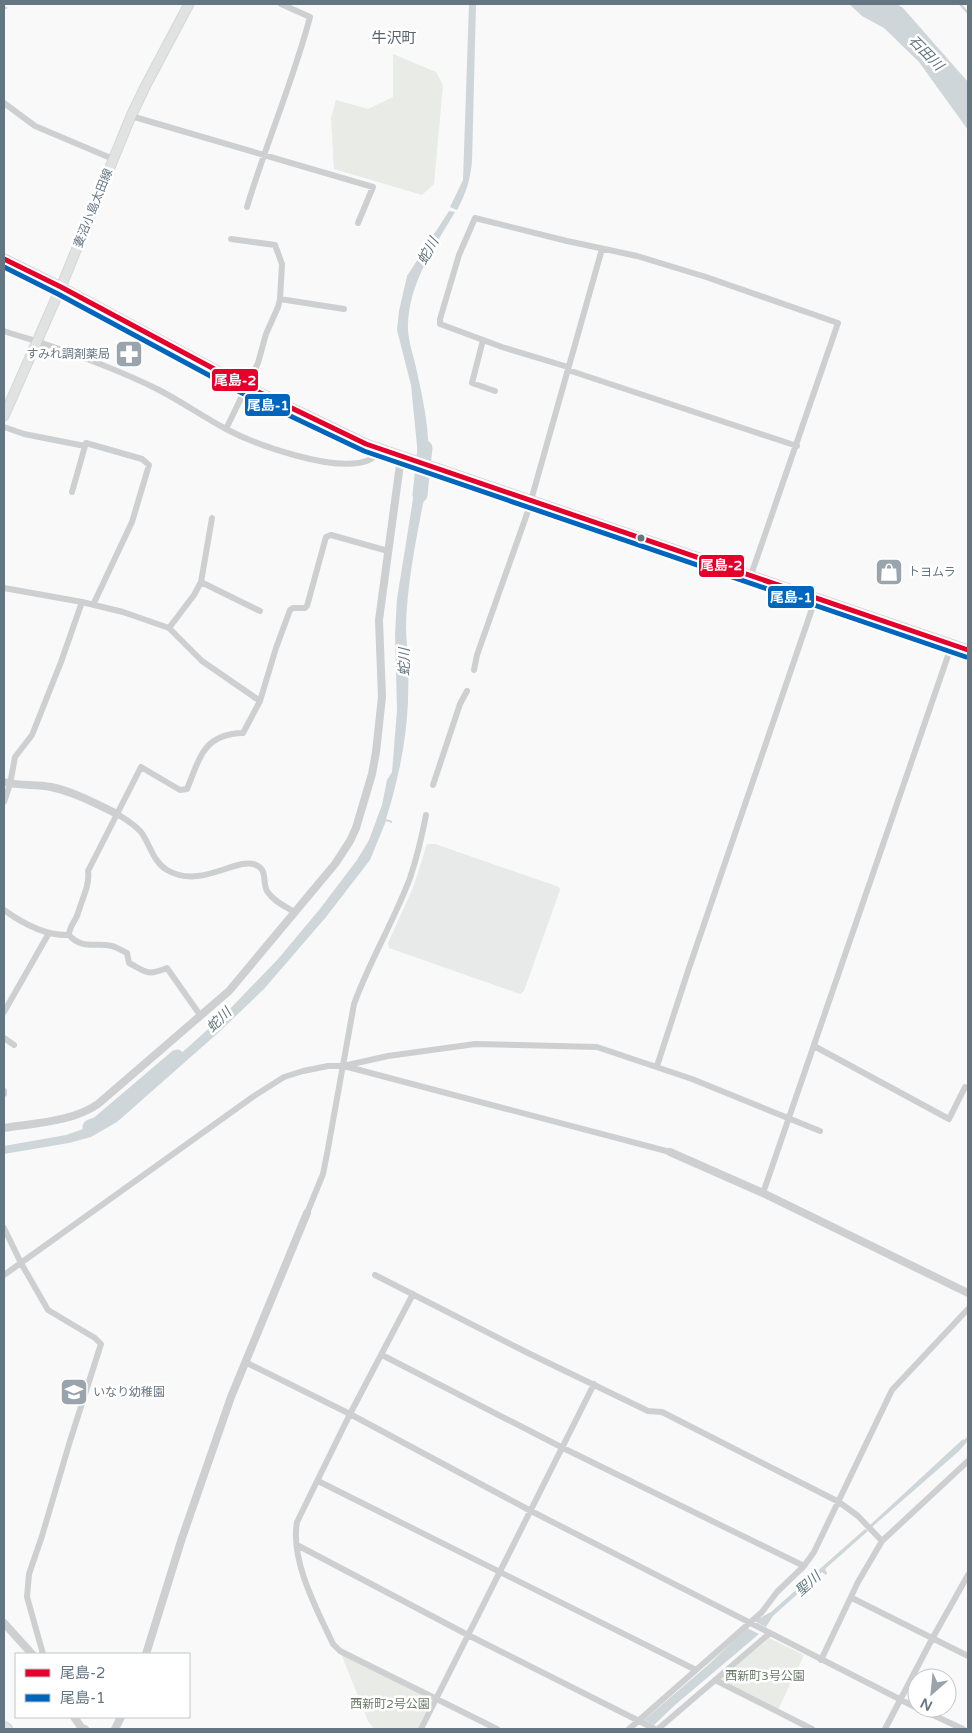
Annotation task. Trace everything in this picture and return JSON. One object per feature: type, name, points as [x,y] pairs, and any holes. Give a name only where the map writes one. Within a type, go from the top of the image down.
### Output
[{"type":"main road","name":"妻沼小島太田線","points":[[4,416],[61,287],[131,116],[188,4]]},
{"type":"main road","points":[[4,259],[61,287],[246,386],[379,450],[440,469],[968,650]]},
{"type":"street","points":[[247,207],[262,156],[298,60],[310,17],[281,4]]},
{"type":"street","points":[[4,103],[35,126],[113,158]]},
{"type":"street","points":[[131,116],[262,156],[373,187],[358,223]]},
{"type":"street","points":[[751,576],[797,446],[838,323],[691,272],[637,256],[475,218],[459,255],[440,322],[442,326],[797,446]]},
{"type":"street","points":[[226,429],[260,356],[266,334],[273,320],[280,299],[282,264],[275,244],[231,239]]},
{"type":"street","points":[[474,670],[477,655],[520,536],[602,249]]},
{"type":"street","points":[[280,299],[344,309]]},
{"type":"street","points":[[4,331],[111,369],[157,389],[226,429],[275,450],[329,462],[351,463],[369,460],[379,450]]},
{"type":"street","points":[[483,340],[472,383],[496,391]]},
{"type":"street","points":[[4,427],[24,434],[85,446],[86,443],[142,459],[149,465],[132,522],[93,605]]},
{"type":"street","points":[[72,492],[85,446]]},
{"type":"street","points":[[4,1128],[68,1117],[89,1110],[124,1082],[229,991],[335,864],[350,841],[361,815],[376,752],[382,696],[379,620],[388,551],[405,458]]},
{"type":"street","points":[[169,628],[194,595],[200,582],[212,518]]},
{"type":"street","points":[[69,934],[87,886],[88,871],[141,767],[180,790],[187,788],[205,748],[213,740],[232,733],[243,732],[260,700],[290,610],[293,608],[306,608],[307,606],[326,536],[331,535],[388,551]]},
{"type":"street","points":[[200,582],[260,611]]},
{"type":"street","points":[[4,588],[82,602],[123,612],[169,628],[202,661],[260,700]]},
{"type":"street","points":[[657,1066],[816,597]]},
{"type":"street","points":[[4,802],[7,783],[15,757],[32,735],[82,602]]},
{"type":"street","points":[[764,1193],[952,644]]},
{"type":"street","points":[[433,785],[460,704],[467,691]]},
{"type":"street","points":[[7,783],[49,787],[75,793],[116,814],[133,824],[141,833],[159,863],[168,870],[189,877],[210,875],[249,862],[259,866],[264,873],[266,890],[276,901],[294,912]]},
{"type":"street","points":[[146,1653],[182,1538],[231,1397],[322,1174],[354,1004],[361,984],[411,876],[422,838],[426,814]]},
{"type":"street","points":[[4,910],[17,919],[49,933],[69,934],[73,939],[88,946],[111,946],[127,953],[129,963],[149,974],[167,968],[200,1015]]},
{"type":"street","points":[[4,1012],[49,933]]},
{"type":"street","points":[[4,1038],[14,1044]]},
{"type":"street","points":[[4,1275],[254,1096],[284,1078],[303,1071],[328,1066],[342,1066],[388,1056],[475,1044],[597,1047],[657,1066],[820,1131]]},
{"type":"street","points":[[814,1046],[949,1120],[965,1087],[968,1088]]},
{"type":"street","points":[[342,1066],[670,1152],[764,1193],[968,1294]]},
{"type":"street","points":[[4,1228],[21,1263],[48,1310],[95,1338],[101,1344],[29,1574],[28,1597],[43,1653]]},
{"type":"street","points":[[375,1275],[528,1353],[648,1411],[662,1412],[839,1502],[861,1519],[882,1541]]},
{"type":"street","points":[[412,1294],[297,1522],[297,1546],[301,1569],[333,1644],[340,1651],[497,1729]]},
{"type":"street","points":[[629,1729],[751,1624],[777,1592],[804,1566],[814,1552],[839,1502],[894,1386],[968,1309]]},
{"type":"street","points":[[382,1355],[563,1448],[804,1566]]},
{"type":"street","points":[[245,1362],[350,1414],[532,1511],[907,1703]]},
{"type":"street","points":[[421,1729],[532,1511],[594,1384]]},
{"type":"street","points":[[820,1660],[852,1598],[858,1582],[882,1541],[968,1461]]},
{"type":"street","points":[[318,1481],[696,1670]]},
{"type":"street","points":[[297,1546],[468,1636],[656,1729],[770,1633]]},
{"type":"street","points":[[885,1729],[932,1638],[968,1575]]},
{"type":"street","points":[[852,1598],[968,1656]]},
{"type":"street","points":[[4,1623],[31,1653]]},
{"type":"street","points":[[714,1680],[812,1729]]},
{"type":"street","points":[[75,1718],[81,1727],[85,1729]]},
{"type":"street","points":[[939,1718],[963,1729]]},
{"type":"shaded area","points":[[427,844],[435,844],[559,887],[560,890],[524,991],[520,994],[389,948],[388,943],[413,888]]},
{"type":"green space","points":[[393,54],[436,72],[443,85],[434,184],[422,195],[334,169],[331,118],[336,100],[368,109],[393,97]]},
{"type":"green space","name":"西新町3号公園","points":[[769,1638],[804,1655],[777,1712],[717,1682]]},
{"type":"green space","name":"西新町2号公園","points":[[340,1651],[436,1698],[421,1729],[374,1729],[368,1721]]},
{"type":"water","points":[[469,4],[476,4],[472,162],[467,187],[457,210],[450,207],[463,180]]},
{"type":"water","name":"石田川","points":[[849,4],[897,4],[903,8],[968,82],[968,130],[919,62],[884,28],[862,16]]},
{"type":"water","points":[[449,211],[455,212],[431,252],[418,279],[413,293],[408,323],[410,342],[426,415],[428,459],[418,456],[411,385],[397,330],[407,276]]},
{"type":"water","points":[[417,474],[428,478],[414,552],[407,609],[408,703],[405,733],[398,776],[386,819],[392,821],[392,823],[386,821],[370,860],[326,917],[264,989],[218,1033],[117,1122],[91,1137],[69,1143],[4,1154],[4,1146],[66,1135],[95,1125],[136,1094],[226,1013],[278,959],[357,860],[369,840],[382,805],[387,780],[392,772],[397,710],[395,633],[397,599]]},
{"type":"water","points":[[963,1439],[967,1442],[959,1451],[872,1527],[870,1525]]},
{"type":"water","points":[[865,1529],[868,1531],[825,1569],[826,1575],[822,1572],[773,1616],[766,1627],[754,1621],[771,1612]]},
{"type":"water","points":[[747,1628],[759,1634],[654,1725],[644,1720],[707,1666]]},
{"type":"waterway","points":[[960,4],[968,13]]},
{"type":"waterway","name":"蛇川","points":[[420,495],[425,448]]},
{"type":"waterway","name":"蛇川","points":[[90,1127],[98,1124],[177,1057]]},
{"type":"waterway","name":"聖川","points":[[963,1443],[968,1438]]},
{"type":"transit line","name":"尾島-2","points":[[4,259],[61,287],[246,386],[366,444],[968,650]]},
{"type":"transit line","name":"尾島-1","points":[[4,267],[242,393],[364,451],[966,657]]},
{"type":"place","name":"すみれ調剤薬局","points":[[129,354]]},
{"type":"place","name":"トヨムラ","points":[[889,572]]},
{"type":"place","name":"いなり幼稚園","points":[[74,1392]]},
{"type":"district","name":"牛沢町","points":[[394,38]]}]
